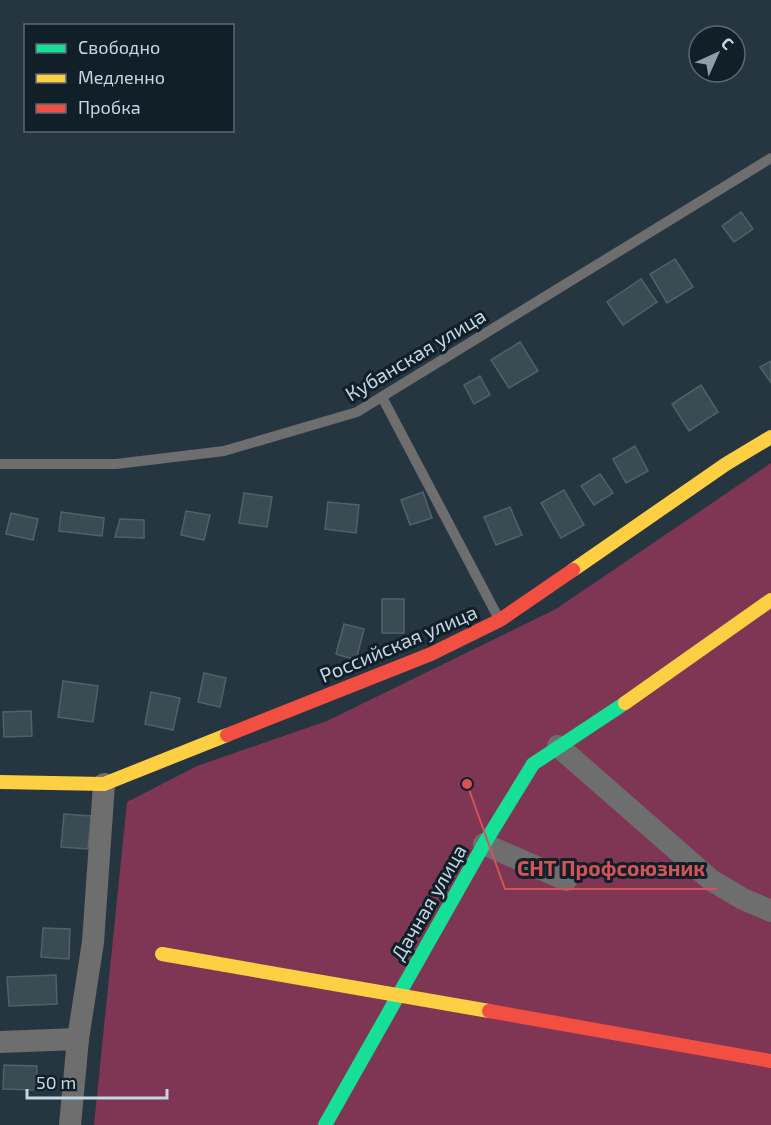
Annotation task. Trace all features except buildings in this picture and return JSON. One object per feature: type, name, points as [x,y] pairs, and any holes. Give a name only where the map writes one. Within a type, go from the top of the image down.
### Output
[{"type":"street","name":"Российская улица","points":[[0,782],[104,784],[431,654],[500,620],[726,464],[771,437]]},
{"type":"street","name":"Дачная улица","points":[[325,1125],[484,843],[532,764],[664,676],[771,600]]},
{"type":"street","points":[[558,746],[711,880],[743,899],[771,911]]},
{"type":"street","points":[[70,1125],[78,1039],[93,942],[104,784]]},
{"type":"street","points":[[484,843],[566,879]]},
{"type":"street","points":[[162,954],[771,1062]]},
{"type":"street","points":[[0,1042],[78,1039]]},
{"type":"lane","name":"Кубанская улица","points":[[0,464],[116,464],[224,451],[357,412],[771,158]]},
{"type":"lane","points":[[382,397],[500,620]]},
{"type":"shaded area","points":[[771,463],[771,1125],[94,1125],[127,802],[197,766],[327,721],[556,609]]},
{"type":"traffic: fast","points":[[325,1125],[484,844],[533,764],[625,703]]},
{"type":"traffic: slow","points":[[573,570],[726,464],[771,437]]},
{"type":"traffic: slow","points":[[625,703],[771,600]]},
{"type":"traffic: slow","points":[[0,782],[104,784],[227,735]]},
{"type":"traffic: slow","points":[[162,954],[489,1011]]},
{"type":"traffic: jam","points":[[227,735],[431,654],[500,620],[573,570]]},
{"type":"traffic: jam","points":[[489,1011],[771,1061]]},
{"type":"place","name":"СНТ Профсоюзник","points":[[467,784]]}]
